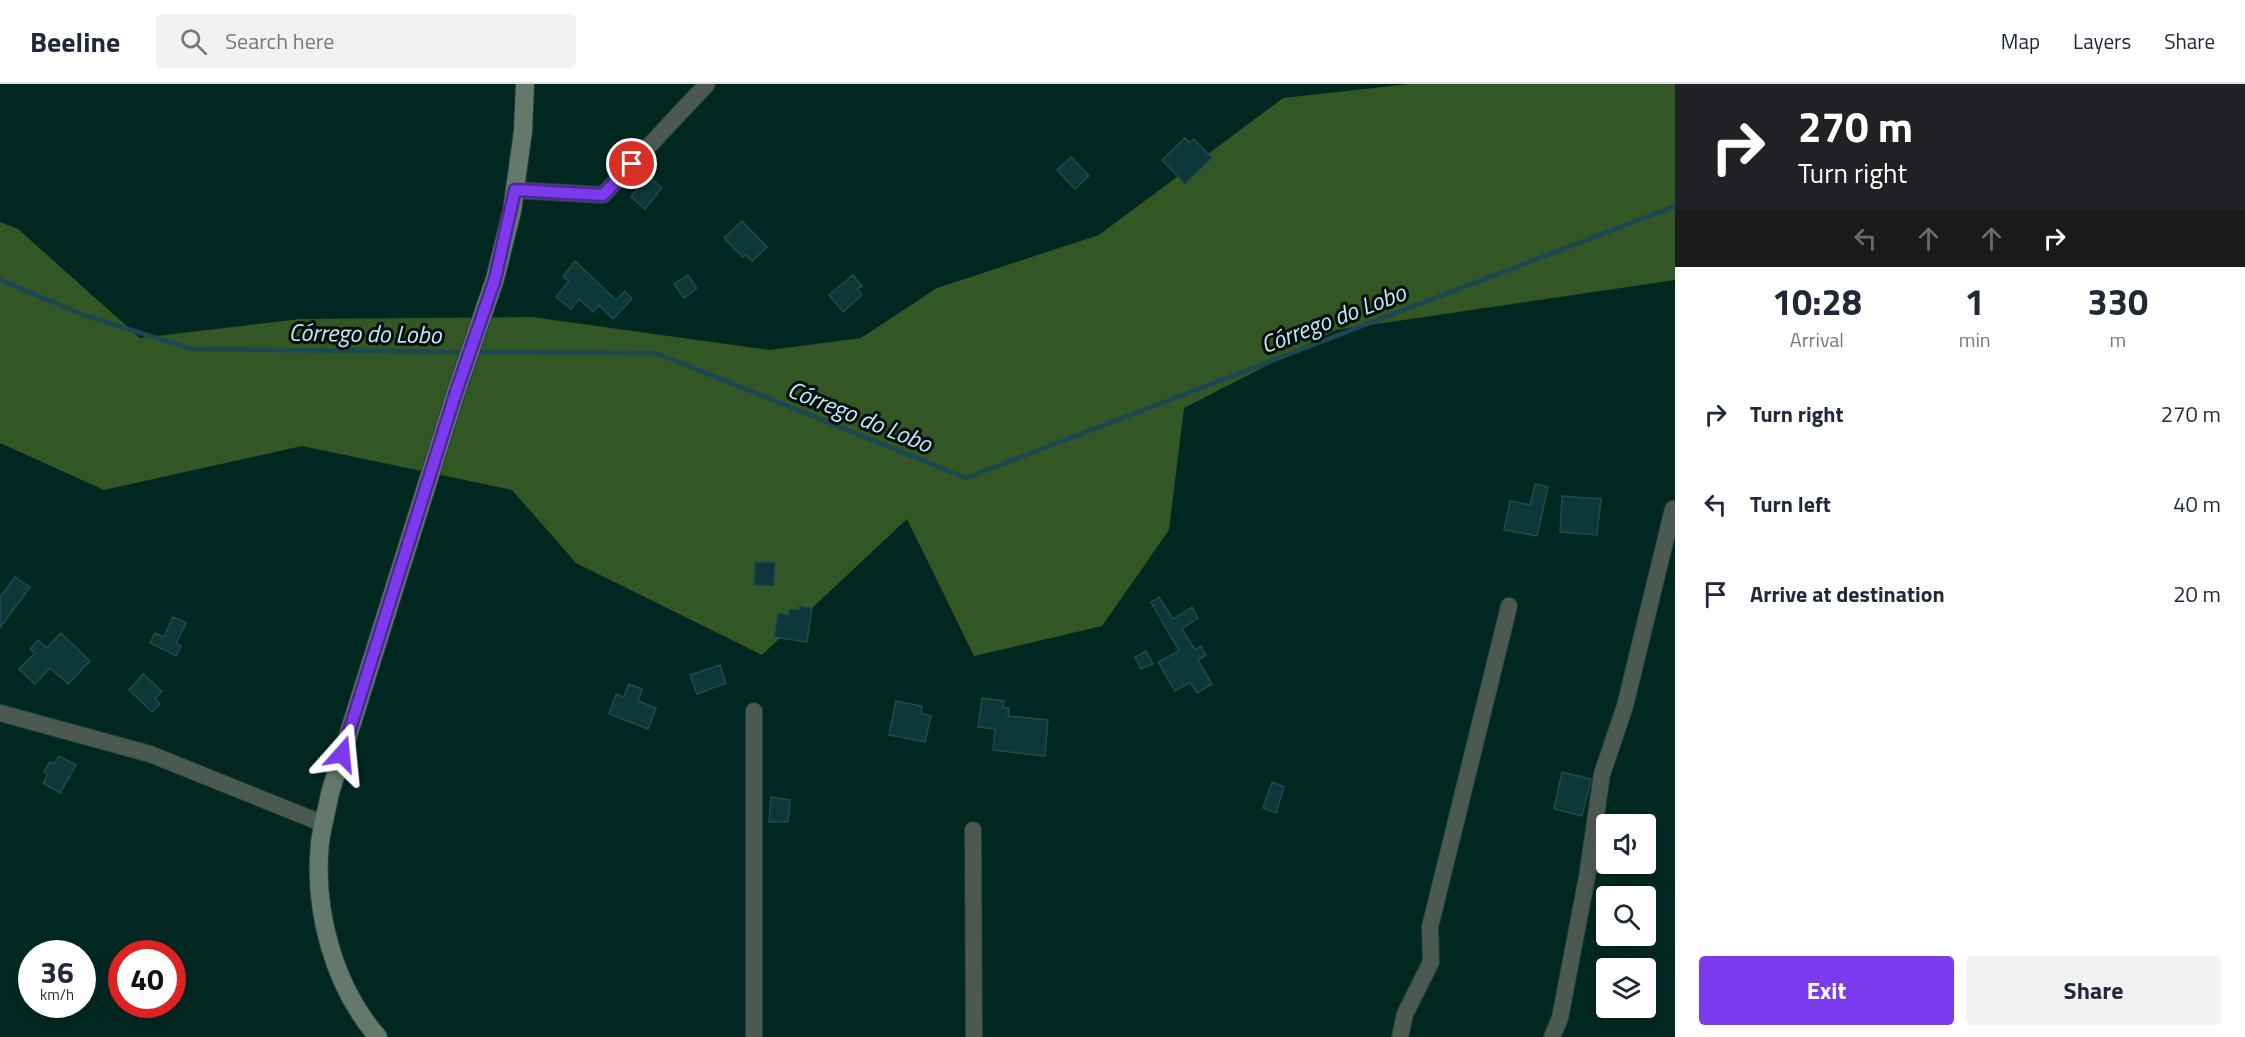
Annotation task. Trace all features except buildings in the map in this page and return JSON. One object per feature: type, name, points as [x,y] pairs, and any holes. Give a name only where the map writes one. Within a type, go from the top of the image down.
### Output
[{"type":"street","points":[[378,1037],[352,1002],[325,929],[320,844],[336,772],[456,392],[495,279],[515,190],[523,131],[525,84]]},
{"type":"street","points":[[515,190],[603,195],[707,84]]},
{"type":"street","points":[[1552,1037],[1560,1018],[1569,971],[1602,774],[1624,706],[1673,509]]},
{"type":"street","points":[[1400,1037],[1405,1014],[1431,962],[1430,927],[1509,606]]},
{"type":"street","points":[[754,711],[754,1037]]},
{"type":"street","points":[[0,713],[150,754],[324,824]]},
{"type":"street","points":[[973,830],[974,1037]]},
{"type":"green space","points":[[1410,84],[1675,84],[1675,280],[1336,330],[1184,408],[1169,530],[1102,626],[974,656],[907,519],[762,655],[576,563],[512,490],[302,446],[104,490],[0,443],[0,222],[18,229],[140,338],[300,319],[532,317],[770,350],[861,338],[937,288],[1099,235],[1283,98]]},
{"type":"waterway","name":"Córrego do Lobo","points":[[473,352],[656,353],[966,478],[1675,206]]},
{"type":"waterway","name":"Córrego do Lobo","points":[[0,280],[84,315],[191,349],[465,352]]},
{"type":"route","points":[[342,754],[456,392],[495,279],[515,190],[603,195],[632,164]]}]
